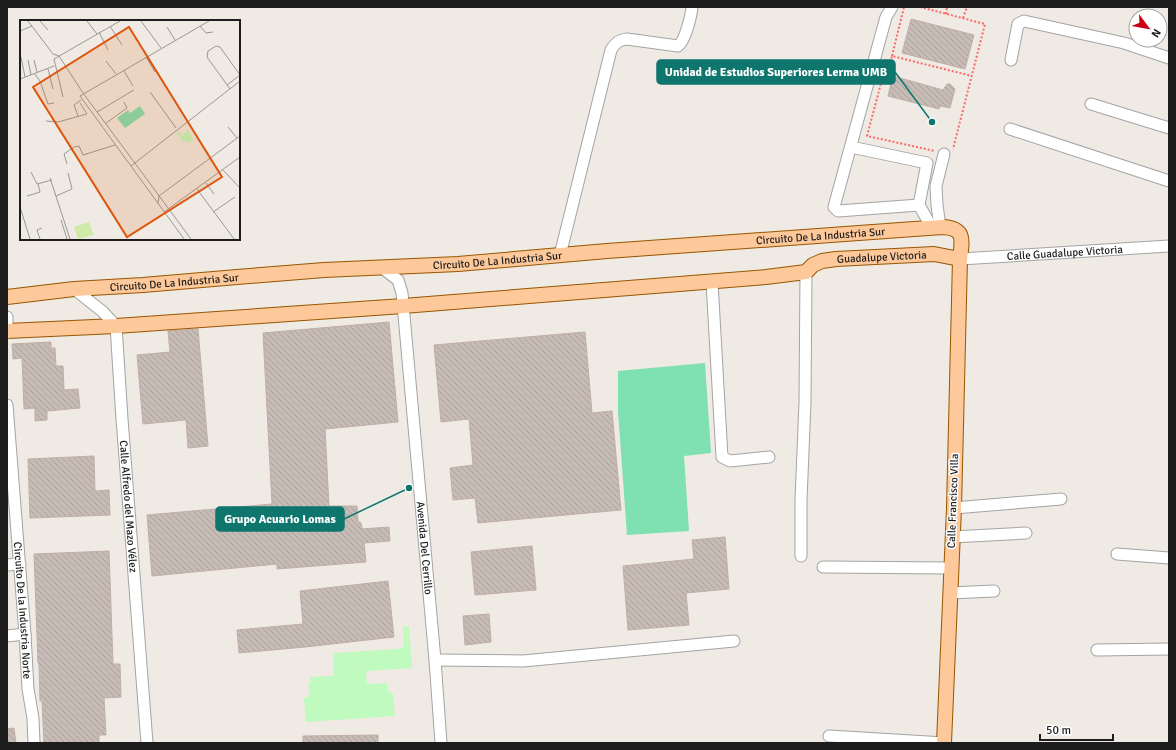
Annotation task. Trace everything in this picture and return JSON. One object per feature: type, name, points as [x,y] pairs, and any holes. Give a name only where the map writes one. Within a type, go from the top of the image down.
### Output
[{"type":"main road","name":"Circuito De La Industria Sur","points":[[7,297],[74,289],[381,267],[458,264],[936,227],[949,227],[959,232],[962,239],[960,259]]},
{"type":"main road","name":"Guadalupe Victoria","points":[[806,272],[814,265],[822,261],[836,259],[934,254],[960,259]]},
{"type":"main road","name":"Calle Francisco Villa","points":[[944,743],[950,568],[954,508],[960,259]]},
{"type":"main road","points":[[7,328],[116,326],[403,306],[712,282],[806,272]]},
{"type":"street","points":[[560,255],[611,50],[614,44],[627,40],[675,47],[678,46],[682,42],[691,15],[692,7]]},
{"type":"street","points":[[892,7],[886,17],[834,207],[838,211],[919,205]]},
{"type":"street","points":[[1010,60],[1018,24],[1024,21],[1124,43],[1169,58]]},
{"type":"street","points":[[1091,104],[1169,128]]},
{"type":"street","points":[[1010,129],[1169,181]]},
{"type":"street","points":[[851,147],[926,163],[919,205],[936,227]]},
{"type":"street","points":[[936,227],[936,186],[945,153]]},
{"type":"street","name":"Calle Guadalupe Victoria","points":[[960,259],[1169,246]]},
{"type":"street","name":"Avenida Del Cerrillo","points":[[381,267],[398,280],[402,293],[442,743]]},
{"type":"street","points":[[800,556],[801,487],[805,402],[806,272]]},
{"type":"street","points":[[712,282],[722,457],[730,461],[769,457]]},
{"type":"street","points":[[74,289],[102,311],[116,326]]},
{"type":"street","name":"Calle Alfredo del Mazo Vélez","points":[[116,326],[147,743]]},
{"type":"street","name":"Circuito De la Industria Norte","points":[[7,405],[20,564],[28,689],[34,718],[34,743]]},
{"type":"street","points":[[954,508],[1061,499]]},
{"type":"street","points":[[952,537],[1026,533]]},
{"type":"street","points":[[1117,554],[1169,558]]},
{"type":"street","points":[[7,565],[20,564]]},
{"type":"street","points":[[823,567],[950,568]]},
{"type":"street","points":[[950,593],[994,591]]},
{"type":"street","points":[[7,636],[25,634]]},
{"type":"street","points":[[435,660],[523,660],[734,641]]},
{"type":"street","points":[[1097,650],[1169,649]]},
{"type":"street","points":[[829,736],[944,743]]},
{"type":"path","points":[[892,80],[888,74],[904,7]]},
{"type":"path","points":[[888,74],[884,72],[867,136],[945,153],[972,76],[985,24],[920,7]]},
{"type":"path","points":[[946,14],[947,7]]},
{"type":"path","points":[[963,18],[967,7]]},
{"type":"path","points":[[892,56],[972,76]]},
{"type":"green space","points":[[705,363],[711,453],[684,456],[689,531],[627,535],[618,411],[618,371]]},
{"type":"green space","points":[[409,626],[412,668],[366,671],[367,684],[387,683],[388,690],[393,694],[395,716],[306,722],[304,698],[309,696],[308,683],[311,682],[310,677],[334,676],[333,653],[399,649],[404,646],[403,627]]},
{"type":"building","points":[[911,19],[974,35],[965,69],[902,53]]},
{"type":"building","points":[[893,76],[943,90],[947,84],[950,84],[955,89],[950,108],[940,106],[939,109],[888,96]]},
{"type":"building","points":[[389,322],[398,422],[325,429],[329,506],[357,506],[358,521],[361,523],[362,529],[389,527],[390,541],[364,543],[366,562],[277,569],[277,564],[152,576],[147,515],[272,504],[263,333]]},
{"type":"building","points":[[198,329],[208,446],[188,448],[186,420],[143,424],[137,355],[170,352],[168,331]]},
{"type":"building","points":[[585,332],[592,413],[612,411],[621,510],[478,523],[475,498],[453,500],[450,468],[473,465],[469,419],[441,422],[434,345]]},
{"type":"building","points":[[51,342],[51,348],[55,348],[56,366],[63,366],[64,390],[78,389],[80,408],[47,411],[47,420],[35,421],[35,408],[24,409],[22,358],[13,359],[12,344]]},
{"type":"building","points":[[94,456],[95,491],[109,490],[110,515],[30,518],[28,459]]},
{"type":"building","points":[[725,537],[729,589],[686,593],[689,625],[628,630],[623,566],[694,559],[692,540]]},
{"type":"building","points":[[532,546],[536,590],[475,595],[471,552]]},
{"type":"building","points":[[109,551],[113,664],[120,664],[121,697],[104,698],[106,735],[99,735],[99,743],[44,743],[42,701],[40,701],[34,554]]},
{"type":"building","points":[[388,581],[394,637],[239,653],[237,630],[303,624],[300,591]]},
{"type":"building","points":[[489,614],[491,642],[465,645],[463,616]]},
{"type":"building","points":[[14,728],[16,743],[7,743],[7,729]]},
{"type":"building","points":[[378,735],[378,743],[303,743],[303,736]]},
{"type":"place","name":"Unidad de Estudios Superiores Lerma UMB","points":[[932,122]]},
{"type":"place","name":"Grupo Acuario Lomas","points":[[409,488]]}]
